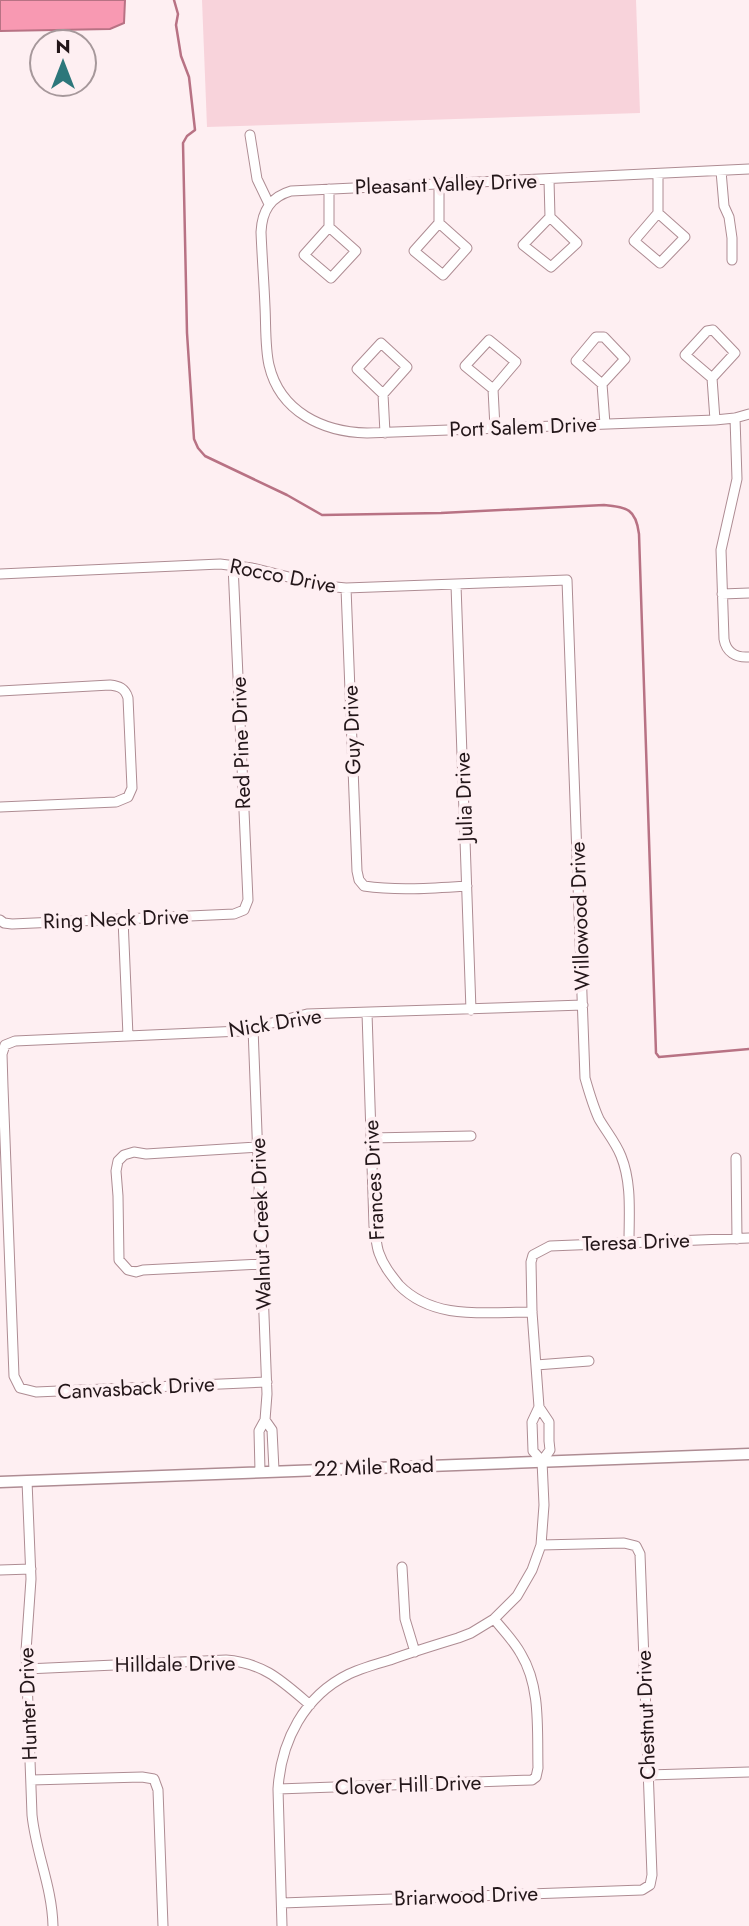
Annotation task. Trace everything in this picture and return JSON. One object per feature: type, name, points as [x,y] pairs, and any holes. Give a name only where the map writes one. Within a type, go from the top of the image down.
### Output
[{"type":"street","points":[[250,135],[257,180],[269,204]]},
{"type":"street","name":"Pleasant Valley Drive","points":[[269,204],[291,191],[749,169]]},
{"type":"street","points":[[721,171],[724,206],[729,217],[732,238],[732,260]]},
{"type":"street","points":[[658,174],[658,213],[634,241],[660,263],[685,237],[658,213]]},
{"type":"street","points":[[549,180],[550,217],[577,243],[551,267],[523,245],[550,217]]},
{"type":"street","points":[[439,184],[439,223],[414,251],[443,275],[467,248],[439,223]]},
{"type":"street","points":[[329,189],[329,227],[304,255],[331,278],[356,251],[329,227]]},
{"type":"street","name":"Port Salem Drive","points":[[269,204],[262,225],[269,363],[282,394],[300,413],[321,425],[355,433],[385,433],[715,420],[749,414]]},
{"type":"street","points":[[712,379],[736,353],[713,330],[707,331],[685,355],[712,379],[715,420]]},
{"type":"street","points":[[602,384],[625,359],[604,337],[597,337],[576,361],[602,384],[605,424]]},
{"type":"street","points":[[494,388],[465,366],[489,340],[516,362],[494,388],[495,428]]},
{"type":"street","points":[[383,394],[407,367],[381,343],[357,369],[383,394],[385,433]]},
{"type":"street","points":[[735,418],[737,479],[721,550],[724,643],[728,650],[738,656],[749,657]]},
{"type":"street","name":"Rocco Drive","points":[[0,574],[208,564],[252,568],[346,589],[567,580]]},
{"type":"street","name":"Red Pine Drive","points":[[233,565],[247,900],[244,909],[234,915]]},
{"type":"street","name":"Willowood Drive","points":[[567,580],[585,1078],[599,1118],[621,1156],[626,1172],[629,1242]]},
{"type":"street","name":"Julia Drive","points":[[456,585],[471,1010]]},
{"type":"street","name":"Guy Drive","points":[[346,589],[359,880],[364,886],[374,888],[467,886]]},
{"type":"street","points":[[722,594],[749,593]]},
{"type":"street","points":[[0,691],[110,685],[123,689],[128,698],[132,788],[125,800],[107,803],[0,807]]},
{"type":"street","name":"Ring Neck Drive","points":[[0,920],[12,924],[234,915]]},
{"type":"street","points":[[123,919],[128,1036]]},
{"type":"street","name":"Nick Drive","points":[[15,1376],[2,1054],[2,1049],[10,1042],[241,1031],[307,1014],[583,1005]]},
{"type":"street","name":"Frances Drive","points":[[366,1013],[374,1226],[379,1253],[388,1273],[419,1301],[438,1309],[457,1312],[532,1312]]},
{"type":"street","name":"Walnut Creek Drive","points":[[253,1028],[267,1382],[265,1420],[258,1431],[260,1471]]},
{"type":"street","points":[[371,1138],[471,1136]]},
{"type":"street","points":[[258,1147],[146,1154],[134,1152],[124,1155],[118,1161],[116,1171],[119,1259],[128,1270],[136,1272],[263,1264]]},
{"type":"street","points":[[736,1158],[737,1239]]},
{"type":"street","name":"Teresa Drive","points":[[532,1312],[531,1262],[533,1255],[550,1246],[749,1238]]},
{"type":"street","points":[[282,1926],[279,1772],[284,1749],[295,1726],[310,1705],[328,1687],[350,1673],[464,1636],[494,1619],[512,1602],[526,1583],[537,1558],[541,1545],[544,1505],[542,1461],[550,1450],[549,1422],[540,1407],[532,1312]]},
{"type":"street","points":[[536,1365],[589,1361]]},
{"type":"street","name":"Canvasback Drive","points":[[15,1376],[20,1388],[36,1392],[267,1382]]},
{"type":"street","points":[[540,1407],[532,1422],[533,1451],[542,1461]]},
{"type":"street","name":"Walnut Creek Drive","points":[[265,1420],[272,1430],[274,1471]]},
{"type":"street","name":"22 Mile Road","points":[[0,1482],[749,1454]]},
{"type":"street","name":"Hunter Drive","points":[[27,1481],[30,1569],[26,1668],[33,1828],[49,1888],[53,1926]]},
{"type":"street","name":"Chestnut Drive","points":[[541,1545],[624,1543],[636,1546],[640,1554],[652,1875],[650,1885]]},
{"type":"street","points":[[402,1567],[405,1619],[415,1652]]},
{"type":"street","points":[[0,1570],[30,1569]]},
{"type":"street","name":"Clover Hill Drive","points":[[278,1789],[528,1781],[536,1777],[536,1702],[531,1676],[521,1653],[494,1619]]},
{"type":"street","name":"Hilldale Drive","points":[[26,1668],[238,1661],[261,1667],[271,1673],[310,1705]]},
{"type":"street","points":[[648,1775],[749,1772]]},
{"type":"street","points":[[31,1780],[154,1779],[158,1790],[163,1926]]},
{"type":"street","name":"Briarwood Drive","points":[[282,1903],[642,1890],[650,1885]]},
{"type":"shaded area","points":[[0,0],[125,0],[124,23],[110,29],[28,28],[28,30],[0,31]]},
{"type":"shaded area","points":[[202,0],[636,0],[640,113],[207,127]]},
{"type":"waterway","points":[[174,0],[178,14],[176,25],[181,56],[189,77],[195,130],[183,143],[187,333],[194,439],[198,448],[205,456],[322,515],[441,513],[604,505],[624,508],[633,514],[639,534],[656,1053],[659,1057],[749,1049]]}]
